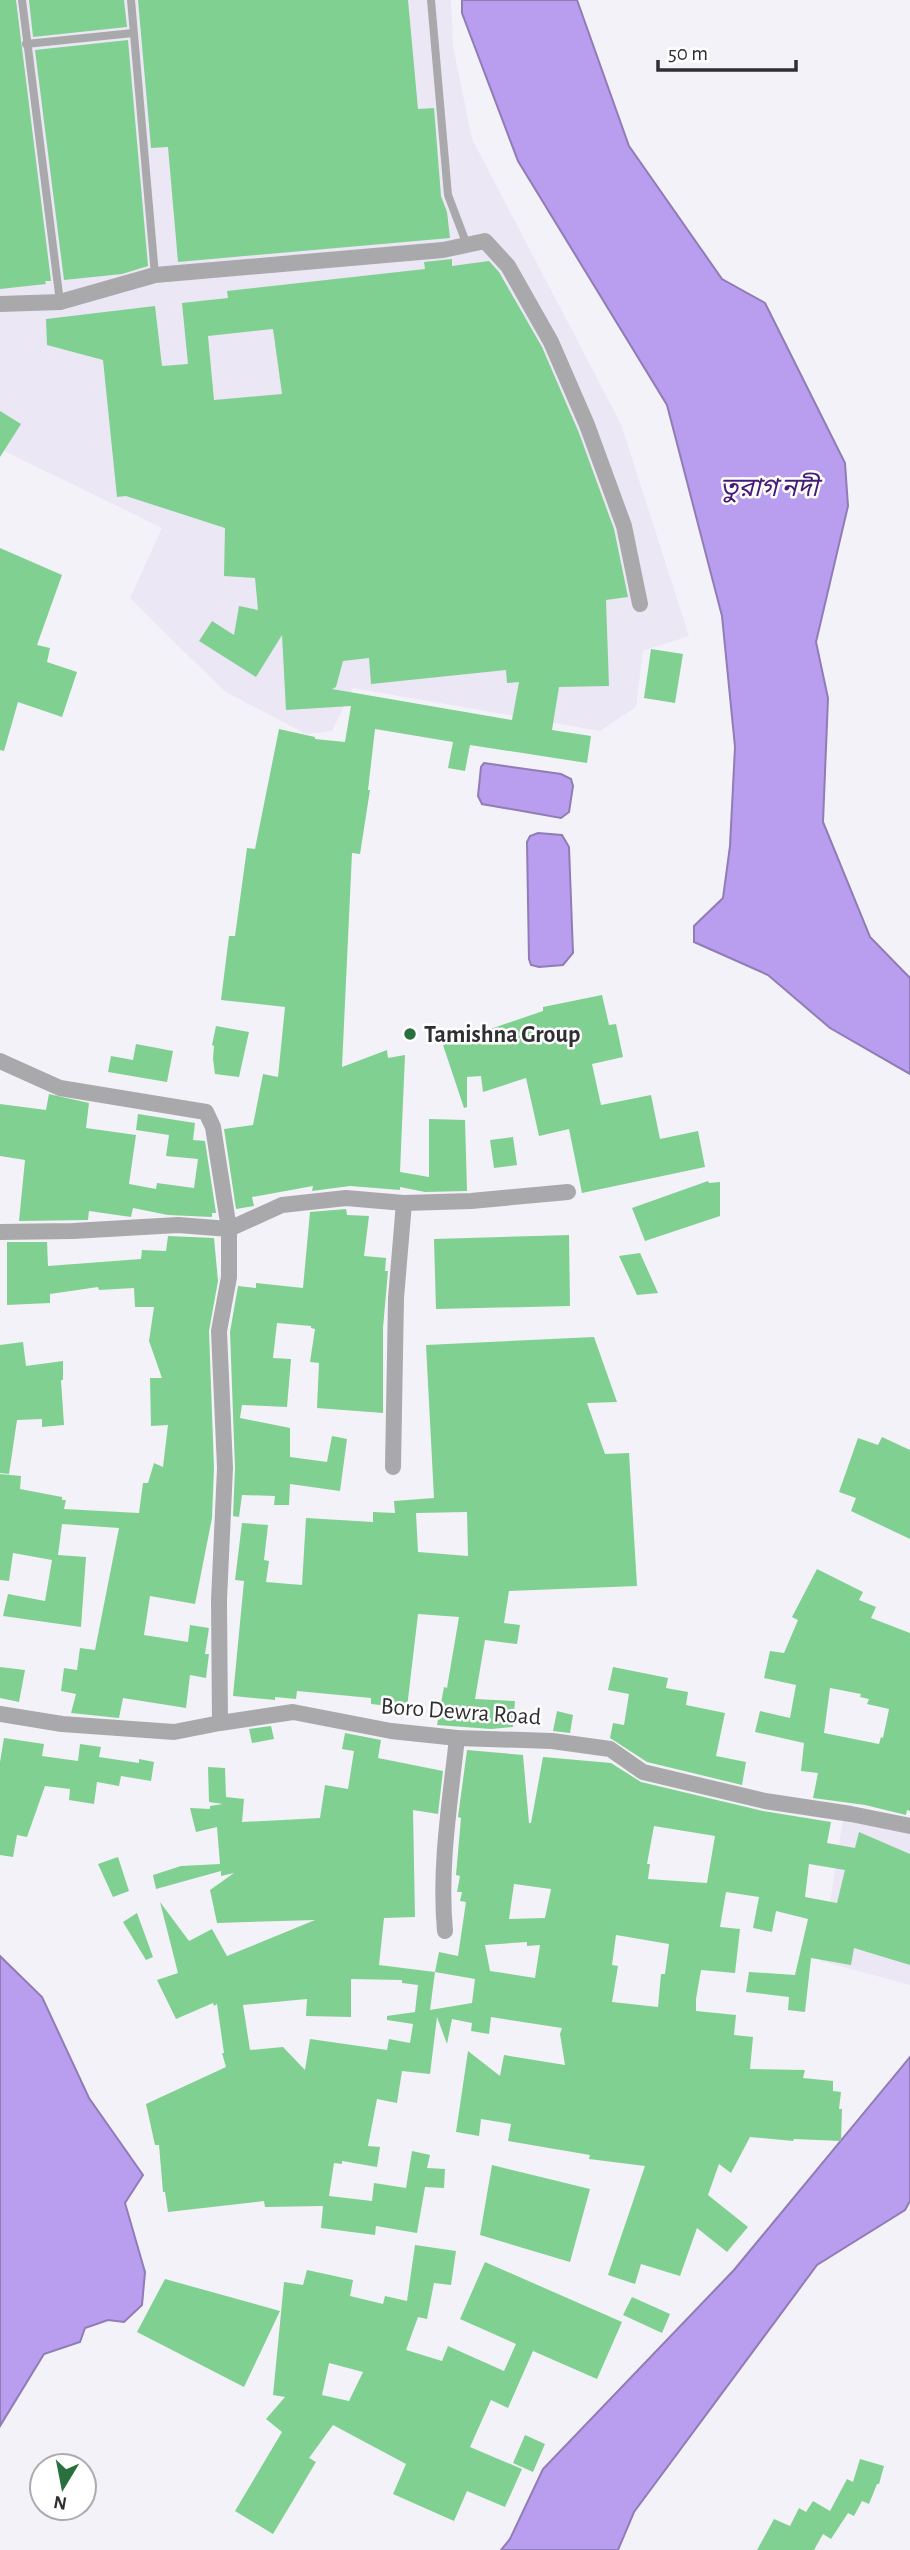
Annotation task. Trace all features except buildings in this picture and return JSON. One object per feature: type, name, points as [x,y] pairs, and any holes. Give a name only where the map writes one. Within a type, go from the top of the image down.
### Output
[{"type":"street","points":[[0,304],[60,302],[155,275],[443,250],[485,241],[508,266],[551,342],[587,425],[624,526],[640,604]]},
{"type":"street","points":[[0,1061],[61,1088],[206,1112],[213,1127],[229,1229],[229,1277],[219,1331],[225,1468],[219,1601],[220,1723]]},
{"type":"street","points":[[0,1232],[178,1225],[229,1229],[282,1205],[346,1198],[404,1203],[471,1201],[568,1192]]},
{"type":"street","points":[[393,1467],[396,1298],[404,1203]]},
{"type":"street","name":"Boro Dewra Road","points":[[0,1714],[62,1724],[174,1732],[293,1712],[391,1731],[457,1738],[552,1741],[610,1749],[643,1772],[765,1801],[910,1826]]},
{"type":"street","points":[[445,1931],[443,1907],[446,1851],[457,1738]]},
{"type":"lane","points":[[22,0],[60,302]]},
{"type":"lane","points":[[131,0],[155,275]]},
{"type":"lane","points":[[431,0],[448,195],[467,245]]},
{"type":"lane","points":[[26,44],[133,33]]},
{"type":"shaded area","points":[[0,0],[451,0],[453,46],[472,139],[621,424],[689,636],[643,651],[636,707],[600,731],[353,688],[332,731],[306,734],[224,691],[130,598],[162,528],[0,449]]},
{"type":"shaded area","points":[[844,1813],[910,1831],[910,1985],[821,1961]]},
{"type":"water","name":"তুরাগ নদী","points":[[462,0],[577,0],[629,146],[722,279],[765,303],[845,463],[848,506],[816,642],[828,698],[823,822],[870,937],[910,978],[910,1074],[830,1028],[768,975],[694,942],[694,926],[723,898],[730,846],[735,747],[722,616],[667,405],[518,161],[462,13]]},
{"type":"water","points":[[484,763],[561,774],[571,779],[573,786],[569,812],[561,818],[482,804],[478,796],[481,767]]},
{"type":"water","points":[[538,833],[562,835],[569,847],[573,953],[563,965],[539,967],[531,965],[529,959],[527,842],[530,836]]},
{"type":"water","points":[[0,1956],[42,1997],[89,2098],[143,2175],[125,2203],[145,2272],[142,2305],[124,2322],[108,2320],[85,2328],[80,2342],[44,2354],[0,2426]]},
{"type":"water","points":[[910,2057],[910,2201],[905,2210],[817,2265],[634,2512],[618,2550],[501,2550],[510,2539],[543,2469],[734,2270]]},
{"type":"place","name":"Tamishna Group","points":[[410,1034]]}]
